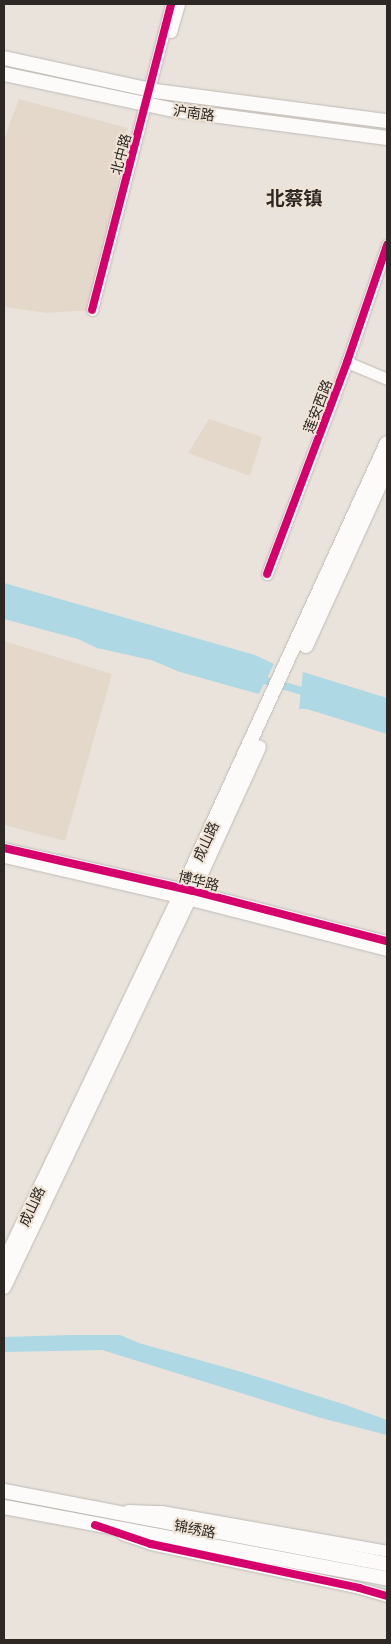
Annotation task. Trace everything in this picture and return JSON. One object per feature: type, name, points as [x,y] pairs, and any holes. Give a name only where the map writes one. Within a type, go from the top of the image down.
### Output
[{"type":"main road","name":"沪南路","points":[[4,58],[151,90],[387,121]]},
{"type":"main road","name":"沪南路","points":[[4,74],[146,104],[387,138]]},
{"type":"main road","name":"成山路","points":[[294,661],[387,443]]},
{"type":"main road","name":"成山路","points":[[4,1287],[270,711],[387,469]]},
{"type":"main road","name":"成山路","points":[[4,1263],[186,894]]},
{"type":"main road","name":"锦绣路","points":[[4,1491],[387,1564]]},
{"type":"main road","name":"锦绣路","points":[[4,1508],[387,1579]]},
{"type":"street","name":"北中路","points":[[151,90],[171,4]]},
{"type":"street","name":"北中路","points":[[92,310],[146,104],[179,4]]},
{"type":"street","name":"莲安西路","points":[[267,574],[347,362],[387,245]]},
{"type":"street","points":[[347,362],[387,379]]},
{"type":"street","name":"博华路","points":[[4,848],[186,894],[387,941]]},
{"type":"street","name":"博华路","points":[[4,857],[186,894],[387,950]]},
{"type":"street","points":[[100,1510],[161,1510],[387,1551]]},
{"type":"street","points":[[95,1524],[151,1544],[359,1588],[387,1596]]},
{"type":"shaded area","points":[[19,99],[128,128],[92,310],[47,313],[4,307],[4,139]]},
{"type":"shaded area","points":[[209,419],[262,437],[250,476],[188,453]]},
{"type":"shaded area","points":[[4,641],[112,674],[65,841],[4,825]]},
{"type":"water","points":[[4,583],[255,655],[274,664],[259,694],[180,672],[151,660],[97,648],[78,639],[4,619]]},
{"type":"water","points":[[303,672],[387,698],[387,734],[307,709],[299,709]]},
{"type":"water","points":[[120,1335],[139,1343],[245,1373],[387,1420],[387,1435],[321,1418],[102,1350],[4,1352],[4,1337]]},
{"type":"waterway","points":[[257,678],[309,693]]},
{"type":"cycle path","points":[[92,310],[171,4]]},
{"type":"cycle path","points":[[267,574],[347,362],[387,245]]},
{"type":"cycle path","points":[[4,848],[193,891],[387,941]]},
{"type":"cycle path","points":[[95,1525],[151,1544],[359,1588],[387,1596]]},
{"type":"district","name":"北蔡镇","points":[[294,197]]}]
